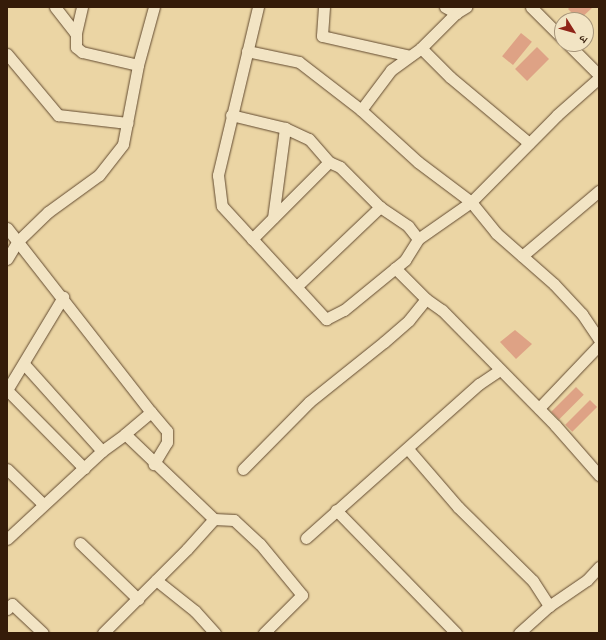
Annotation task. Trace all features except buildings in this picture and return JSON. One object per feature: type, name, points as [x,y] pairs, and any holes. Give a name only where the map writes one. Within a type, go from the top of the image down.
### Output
[{"type":"street","points":[[54,7],[76,34]]},
{"type":"street","points":[[82,7],[76,34],[76,48],[82,52],[138,65]]},
{"type":"street","points":[[7,259],[18,241],[48,212],[99,175],[124,144],[138,65],[154,7]]},
{"type":"street","points":[[258,7],[231,115],[218,175],[222,206],[297,286],[319,314],[326,319],[331,318],[406,260],[418,239],[471,202],[529,143],[599,78]]},
{"type":"street","points":[[324,7],[322,36],[410,56]]},
{"type":"street","points":[[445,7],[456,13]]},
{"type":"street","points":[[362,110],[391,70],[421,48],[456,13],[466,7]]},
{"type":"street","points":[[531,7],[554,30]]},
{"type":"street","points":[[421,48],[450,77],[529,143]]},
{"type":"street","points":[[247,51],[299,62],[362,110],[418,162],[471,202],[496,233],[554,284],[582,314],[599,339]]},
{"type":"street","points":[[576,52],[599,75]]},
{"type":"street","points":[[7,54],[58,115],[128,122]]},
{"type":"street","points":[[231,115],[285,128],[309,139],[329,162],[340,167],[380,207],[408,226],[418,239]]},
{"type":"street","points":[[273,218],[285,128]]},
{"type":"street","points":[[252,239],[329,162]]},
{"type":"street","points":[[522,256],[599,191]]},
{"type":"street","points":[[297,286],[380,207]]},
{"type":"street","points":[[7,228],[63,297],[167,431],[167,442],[154,464]]},
{"type":"street","points":[[395,268],[426,299],[442,310],[539,408],[599,474]]},
{"type":"street","points":[[63,297],[7,390],[84,468]]},
{"type":"street","points":[[243,469],[308,402],[384,342],[409,320],[426,299]]},
{"type":"street","points":[[539,408],[599,345]]},
{"type":"street","points":[[24,364],[102,451]]},
{"type":"street","points":[[306,538],[480,384],[500,370]]},
{"type":"street","points":[[7,539],[43,504],[102,451],[151,412]]},
{"type":"street","points":[[125,434],[154,464],[214,519],[234,520],[260,544],[302,595],[264,633]]},
{"type":"street","points":[[408,449],[458,507],[533,581],[549,606]]},
{"type":"street","points":[[7,469],[43,504]]},
{"type":"street","points":[[336,510],[456,633]]},
{"type":"street","points":[[103,633],[214,519]]},
{"type":"street","points":[[80,543],[138,598]]},
{"type":"street","points":[[519,633],[549,606],[587,580],[599,567]]},
{"type":"street","points":[[156,580],[173,596],[195,611],[215,633]]},
{"type":"street","points":[[7,609],[12,604],[42,633]]}]
